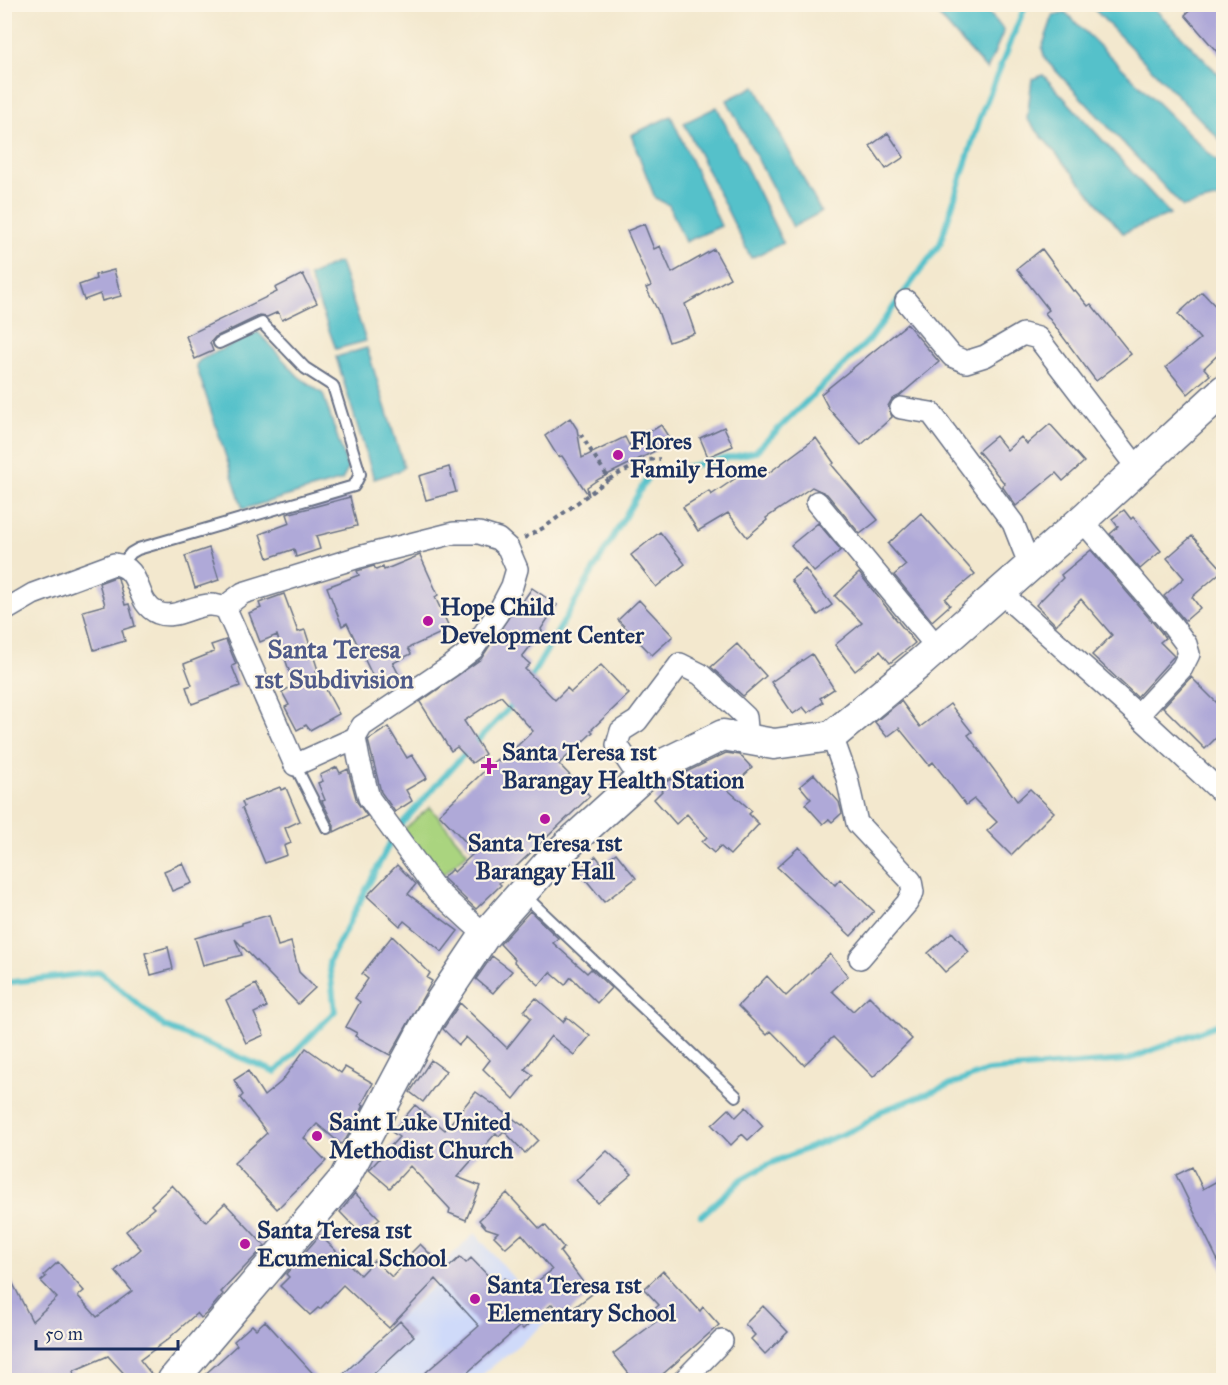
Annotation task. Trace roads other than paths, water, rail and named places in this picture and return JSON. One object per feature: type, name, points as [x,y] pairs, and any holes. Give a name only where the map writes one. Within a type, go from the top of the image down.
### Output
[{"type":"street","points":[[906,301],[951,356],[966,362],[986,356],[1023,334],[1038,338],[1138,469]]},
{"type":"street","points":[[173,1380],[344,1179],[430,1017],[485,935],[552,859],[648,771],[723,735],[774,744],[832,736],[1030,566],[1224,390]]},
{"type":"street","points":[[901,408],[931,413],[1013,523],[1030,566]]},
{"type":"street","points":[[817,502],[938,647]]},
{"type":"street","points":[[1082,520],[1171,624],[1186,644],[1189,654],[1182,668],[1138,715]]},
{"type":"street","points":[[4,611],[33,594],[114,564],[122,564],[131,571],[144,601],[156,613],[166,616],[217,604],[226,609],[295,765],[355,738],[362,726],[473,649],[498,613],[512,586],[517,569],[508,548],[498,539],[479,533],[454,532],[359,557],[243,593],[226,609]]},
{"type":"street","points":[[1000,591],[1220,791],[1224,789]]},
{"type":"street","points":[[640,779],[617,745],[621,731],[637,721],[680,664],[700,674],[746,717],[747,739]]},
{"type":"street","points":[[832,736],[847,778],[857,823],[911,881],[913,892],[907,903],[860,958]]},
{"type":"street","points":[[355,738],[369,798],[436,891],[485,935]]},
{"type":"street","points":[[684,1380],[722,1341]]},
{"type":"lane","points":[[122,564],[131,553],[138,549],[354,486],[360,474],[333,386],[305,368],[262,323],[219,343]]},
{"type":"lane","points":[[295,765],[327,828]]},
{"type":"lane","points":[[522,893],[736,1096]]},
{"type":"water","points":[[929,5],[982,5],[1004,30],[987,70]]},
{"type":"water","points":[[1090,5],[1151,5],[1223,79],[1223,143]]},
{"type":"water","points":[[1065,12],[1223,167],[1223,197],[1183,207],[1045,59],[1042,48],[1053,16]]},
{"type":"water","points":[[1043,75],[1170,214],[1123,233],[1027,119],[1032,79]]},
{"type":"water","points":[[755,86],[821,212],[793,227],[727,100]]},
{"type":"water","points":[[717,107],[783,243],[751,258],[684,123]]},
{"type":"water","points":[[671,116],[721,226],[685,242],[669,205],[655,198],[631,135]]},
{"type":"water","points":[[340,263],[366,341],[336,349],[309,276]]},
{"type":"water","points":[[258,332],[298,376],[323,394],[348,469],[342,480],[243,509],[196,365],[200,360]]},
{"type":"water","points":[[367,348],[404,467],[399,471],[374,479],[336,357]]},
{"type":"waterway","points":[[529,681],[649,475],[755,452],[870,339],[940,244],[981,115],[1026,4]]},
{"type":"waterway","points":[[398,828],[515,702]]},
{"type":"waterway","points":[[4,983],[100,972],[165,1027],[276,1072],[335,1011],[329,962],[393,837]]},
{"type":"waterway","points":[[701,1216],[742,1179],[769,1164],[862,1126],[881,1111],[987,1071],[1127,1060],[1224,1022]]},
{"type":"place","name":"Flores Family Home","points":[[618,455]]},
{"type":"place","name":"Hope Child Development Center","points":[[428,621]]},
{"type":"place","name":"Santa Teresa 1st Barangay Health Station","points":[[489,766]]},
{"type":"place","name":"Santa Teresa 1st Barangay Hall","points":[[545,819]]},
{"type":"place","name":"Saint Luke United Methodist Church","points":[[317,1136]]},
{"type":"place","name":"Santa Teresa 1st Ecumenical School","points":[[245,1244]]},
{"type":"place","name":"Santa Teresa 1st Elementary School","points":[[475,1299]]},
{"type":"district","name":"Santa Teresa 1st Subdivision","points":[[334,664]]}]
